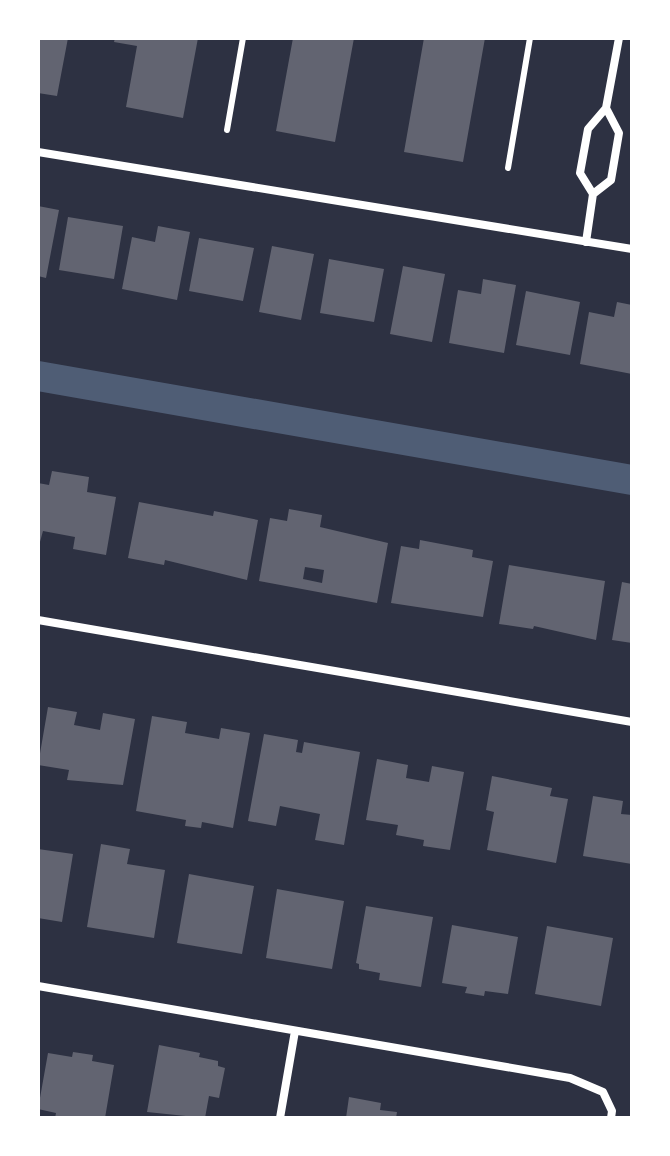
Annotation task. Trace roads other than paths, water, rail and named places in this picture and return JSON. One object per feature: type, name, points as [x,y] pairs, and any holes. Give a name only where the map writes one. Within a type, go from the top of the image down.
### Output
[{"type":"street","points":[[586,242],[593,194],[580,173],[588,129],[606,108],[619,38]]},
{"type":"street","points":[[593,194],[611,180],[619,133],[606,108]]},
{"type":"street","points":[[38,152],[632,249]]},
{"type":"street","points":[[38,620],[632,722]]},
{"type":"street","points":[[38,986],[570,1078],[603,1092],[612,1111],[611,1118]]},
{"type":"street","points":[[280,1118],[295,1031]]},
{"type":"lane","points":[[227,130],[243,38]]},
{"type":"lane","points":[[508,168],[530,38]]},
{"type":"waterway","points":[[38,376],[632,480]]}]
